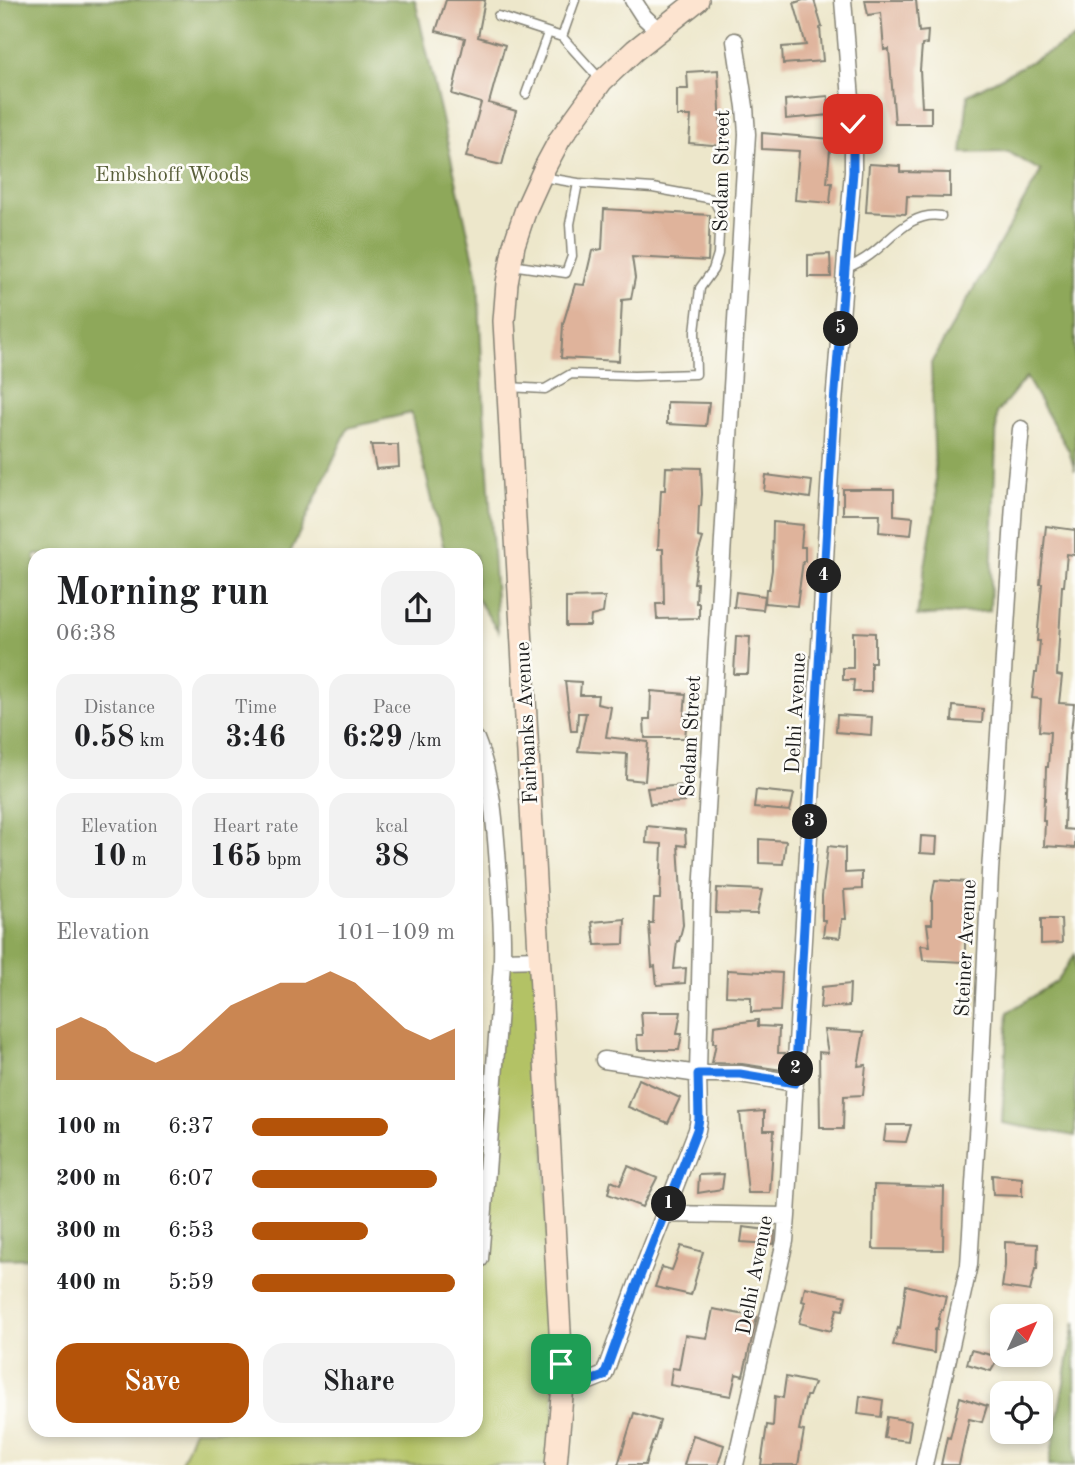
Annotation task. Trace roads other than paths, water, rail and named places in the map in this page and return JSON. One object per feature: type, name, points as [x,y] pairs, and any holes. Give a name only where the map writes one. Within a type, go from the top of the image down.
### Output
[{"type":"street","points":[[633,0],[644,17],[659,30]]},
{"type":"street","name":"Fairbanks Avenue","points":[[659,30],[677,0]]},
{"type":"street","name":"Fairbanks Avenue","points":[[556,1465],[563,1385],[504,321],[507,283],[514,245],[526,209],[560,139],[602,81],[635,50],[698,0]]},
{"type":"street","name":"Delhi Avenue","points":[[735,1465],[785,1241],[787,1216],[833,415],[853,172],[853,124],[843,0]]},
{"type":"street","name":"Sedam Street","points":[[563,1385],[587,1382],[604,1376],[699,1119],[702,894],[747,134],[735,41]]},
{"type":"street","name":"Steiner Avenue","points":[[924,1465],[969,1265],[990,872],[1021,429]]},
{"type":"street","points":[[483,764],[495,819],[502,960],[483,1222]]},
{"type":"street","points":[[502,960],[538,959]]},
{"type":"street","points":[[604,1060],[698,1074],[740,1074],[795,1083]]},
{"type":"street","points":[[665,1214],[787,1216]]},
{"type":"lane","points":[[562,37],[575,0]]},
{"type":"lane","points":[[498,16],[562,37],[602,81]]},
{"type":"lane","points":[[526,94],[548,33]]},
{"type":"lane","points":[[508,387],[545,389],[571,374],[696,374],[695,332],[701,288],[713,270],[718,254],[720,212],[713,199],[653,188],[578,183],[540,177]]},
{"type":"lane","points":[[510,265],[566,273],[572,256],[570,224],[578,183]]},
{"type":"lane","points":[[845,269],[870,255],[909,223],[932,214],[941,216]]},
{"type":"park label","name":"Embshoff Woods","points":[[172,174]]}]
